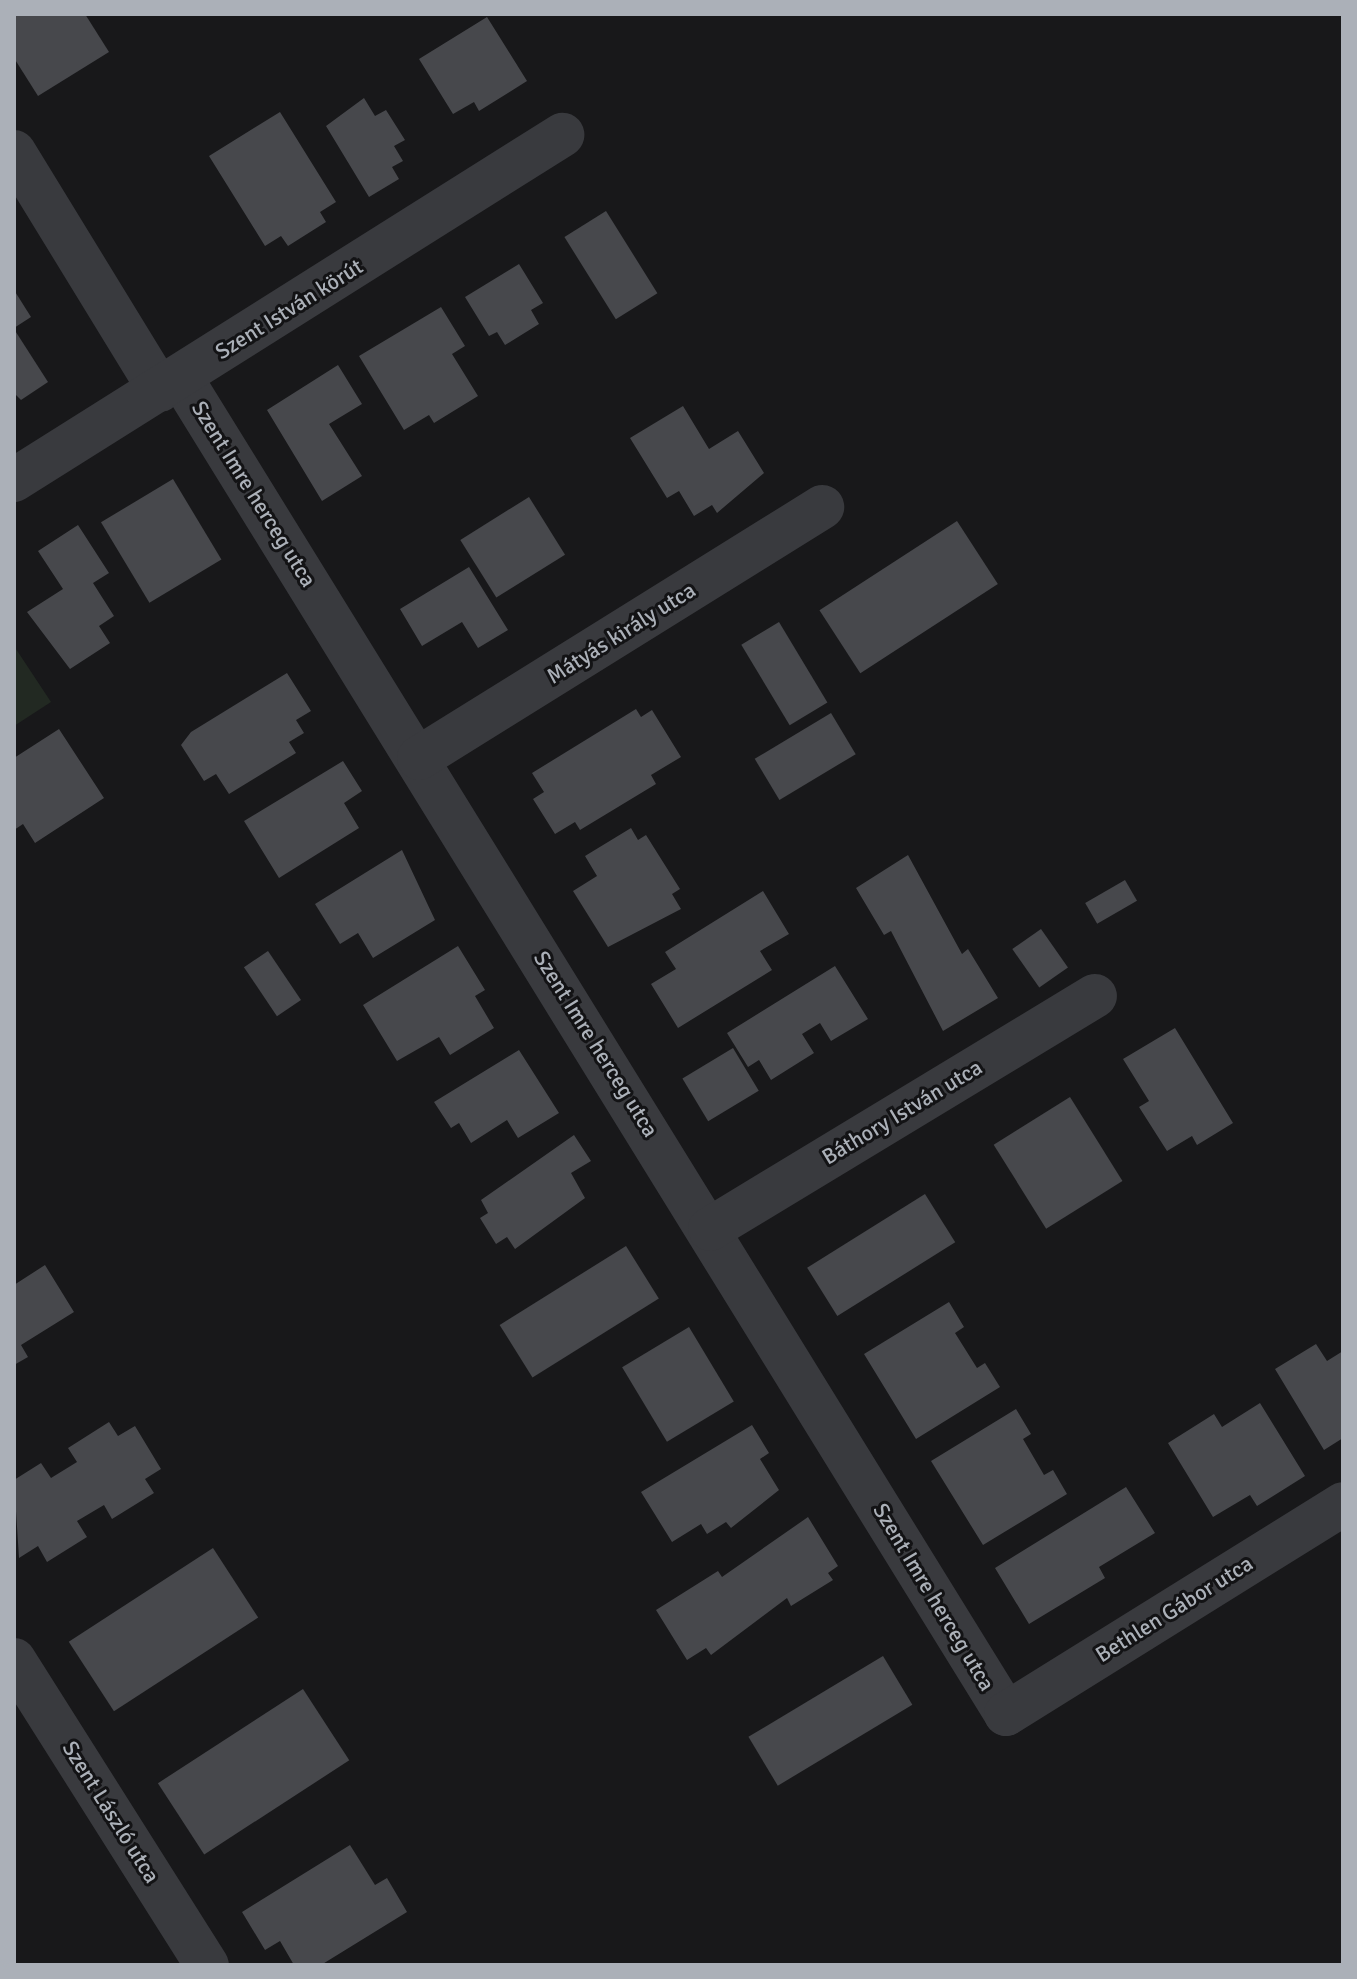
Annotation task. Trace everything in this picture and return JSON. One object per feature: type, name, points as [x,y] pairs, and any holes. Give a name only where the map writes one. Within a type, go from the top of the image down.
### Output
[{"type":"street","name":"Szent István körút","points":[[14,480],[562,135]]},
{"type":"street","name":"Szent Imre herceg utca","points":[[14,152],[419,758],[1006,1714]]},
{"type":"street","name":"Mátyás király utca","points":[[419,758],[822,507]]},
{"type":"street","name":"Báthory István utca","points":[[710,1229],[1095,996]]},
{"type":"street","name":"Bethlen Gábor utca","points":[[1006,1714],[1343,1504]]},
{"type":"street","name":"Szent László utca","points":[[14,1660],[207,1965]]},
{"type":"shaded area","points":[[14,646],[51,702],[14,726]]},
{"type":"building","points":[[14,14],[85,14],[109,52],[38,96],[14,58]]},
{"type":"building","points":[[487,17],[527,81],[479,111],[474,102],[453,114],[419,59]]},
{"type":"building","points":[[364,98],[375,116],[386,110],[405,140],[394,146],[403,161],[392,167],[399,179],[369,197],[326,126]]},
{"type":"building","points":[[280,112],[336,202],[320,212],[326,222],[288,246],[281,236],[265,246],[209,156]]},
{"type":"building","points":[[606,211],[657,293],[616,319],[564,237]]},
{"type":"building","points":[[519,264],[543,303],[531,310],[539,324],[505,345],[497,332],[489,336],[465,297]]},
{"type":"building","points":[[14,290],[31,317],[14,328]]},
{"type":"building","points":[[441,307],[465,346],[452,354],[478,396],[434,423],[429,415],[404,430],[359,356]]},
{"type":"building","points":[[14,329],[48,382],[21,400],[14,393]]},
{"type":"building","points":[[338,365],[362,404],[329,424],[362,476],[322,501],[267,410]]},
{"type":"building","points":[[683,406],[709,449],[738,431],[764,473],[717,513],[712,505],[694,516],[679,491],[667,498],[630,438]]},
{"type":"building","points":[[173,479],[221,560],[149,603],[101,522]]},
{"type":"building","points":[[529,497],[565,555],[496,598],[460,540]]},
{"type":"building","points":[[957,521],[998,584],[860,673],[819,610]]},
{"type":"building","points":[[78,525],[109,573],[93,583],[114,616],[99,626],[110,643],[70,669],[27,612],[63,589],[38,551]]},
{"type":"building","points":[[469,567],[508,630],[478,648],[462,622],[422,646],[400,609]]},
{"type":"building","points":[[779,622],[827,703],[790,725],[741,645]]},
{"type":"building","points":[[287,673],[311,711],[296,720],[304,733],[289,742],[296,753],[229,794],[216,774],[204,781],[181,745],[191,732]]},
{"type":"building","points":[[636,709],[641,717],[652,710],[681,757],[651,775],[656,784],[580,830],[575,822],[555,834],[533,799],[544,792],[532,773]]},
{"type":"building","points":[[831,713],[856,754],[779,800],[755,759]]},
{"type":"building","points":[[59,729],[104,798],[35,843],[23,824],[14,830],[14,758]]},
{"type":"building","points":[[343,761],[362,791],[344,803],[359,828],[279,878],[244,821]]},
{"type":"building","points":[[631,828],[638,840],[646,835],[680,889],[672,894],[681,909],[608,947],[573,891],[597,876],[585,856]]},
{"type":"building","points":[[402,850],[435,920],[373,958],[358,933],[340,944],[315,904]]},
{"type":"building","points":[[908,855],[962,954],[968,949],[998,998],[943,1031],[891,931],[884,935],[856,888]]},
{"type":"building","points":[[1125,880],[1137,901],[1097,924],[1085,903]]},
{"type":"building","points":[[763,891],[789,934],[760,951],[772,970],[678,1028],[651,984],[676,969],[665,952]]},
{"type":"building","points":[[1041,929],[1068,968],[1039,988],[1012,949]]},
{"type":"building","points":[[458,946],[485,990],[475,996],[494,1028],[450,1055],[439,1037],[397,1061],[363,1005]]},
{"type":"building","points":[[268,951],[301,1000],[277,1016],[244,967]]},
{"type":"building","points":[[835,966],[868,1019],[831,1041],[820,1023],[802,1034],[814,1053],[771,1080],[759,1060],[748,1067],[727,1033]]},
{"type":"building","points":[[1175,1028],[1233,1123],[1197,1145],[1192,1136],[1167,1151],[1139,1107],[1149,1101],[1123,1059]]},
{"type":"building","points":[[733,1048],[759,1091],[708,1121],[682,1078]]},
{"type":"building","points":[[519,1050],[559,1113],[518,1138],[507,1120],[471,1143],[459,1123],[451,1128],[434,1102]]},
{"type":"building","points":[[1070,1097],[1122,1181],[1046,1229],[994,1145]]},
{"type":"building","points":[[574,1135],[591,1161],[571,1173],[585,1198],[515,1249],[507,1237],[496,1244],[480,1218],[488,1213],[481,1200]]},
{"type":"building","points":[[925,1194],[955,1242],[837,1316],[807,1268]]},
{"type":"building","points":[[626,1246],[659,1299],[532,1378],[500,1325]]},
{"type":"building","points":[[45,1265],[74,1312],[21,1345],[28,1357],[14,1365],[14,1285]]},
{"type":"building","points":[[949,1302],[964,1327],[955,1333],[977,1368],[985,1363],[1000,1387],[916,1439],[864,1354]]},
{"type":"building","points":[[689,1327],[734,1402],[667,1442],[622,1367]]},
{"type":"building","points":[[1316,1344],[1327,1361],[1343,1351],[1343,1438],[1324,1450],[1275,1369]]},
{"type":"building","points":[[1260,1403],[1305,1476],[1257,1506],[1250,1495],[1213,1517],[1168,1443],[1214,1414],[1222,1427]]},
{"type":"building","points":[[1016,1409],[1031,1434],[1023,1439],[1044,1475],[1053,1470],[1067,1494],[983,1545],[931,1461]]},
{"type":"building","points":[[109,1422],[118,1436],[135,1426],[161,1469],[145,1479],[154,1493],[112,1519],[104,1505],[77,1521],[87,1537],[47,1562],[38,1546],[19,1558],[14,1480],[41,1463],[51,1478],[77,1462],[68,1448]]},
{"type":"building","points":[[752,1425],[769,1453],[760,1459],[779,1490],[731,1528],[726,1522],[707,1534],[701,1524],[672,1542],[641,1492]]},
{"type":"building","points":[[1126,1487],[1155,1533],[1099,1567],[1105,1578],[1029,1624],[995,1568]]},
{"type":"building","points":[[808,1517],[838,1566],[828,1573],[833,1580],[791,1606],[787,1598],[711,1655],[706,1648],[687,1660],[656,1610],[718,1571],[722,1577]]},
{"type":"building","points":[[213,1548],[258,1618],[114,1711],[69,1642]]},
{"type":"building","points":[[883,1656],[912,1705],[778,1786],[748,1737]]},
{"type":"building","points":[[303,1689],[349,1760],[204,1855],[158,1783]]},
{"type":"building","points":[[350,1845],[375,1885],[387,1878],[407,1912],[321,1965],[294,1965],[280,1941],[265,1950],[242,1912]]}]
